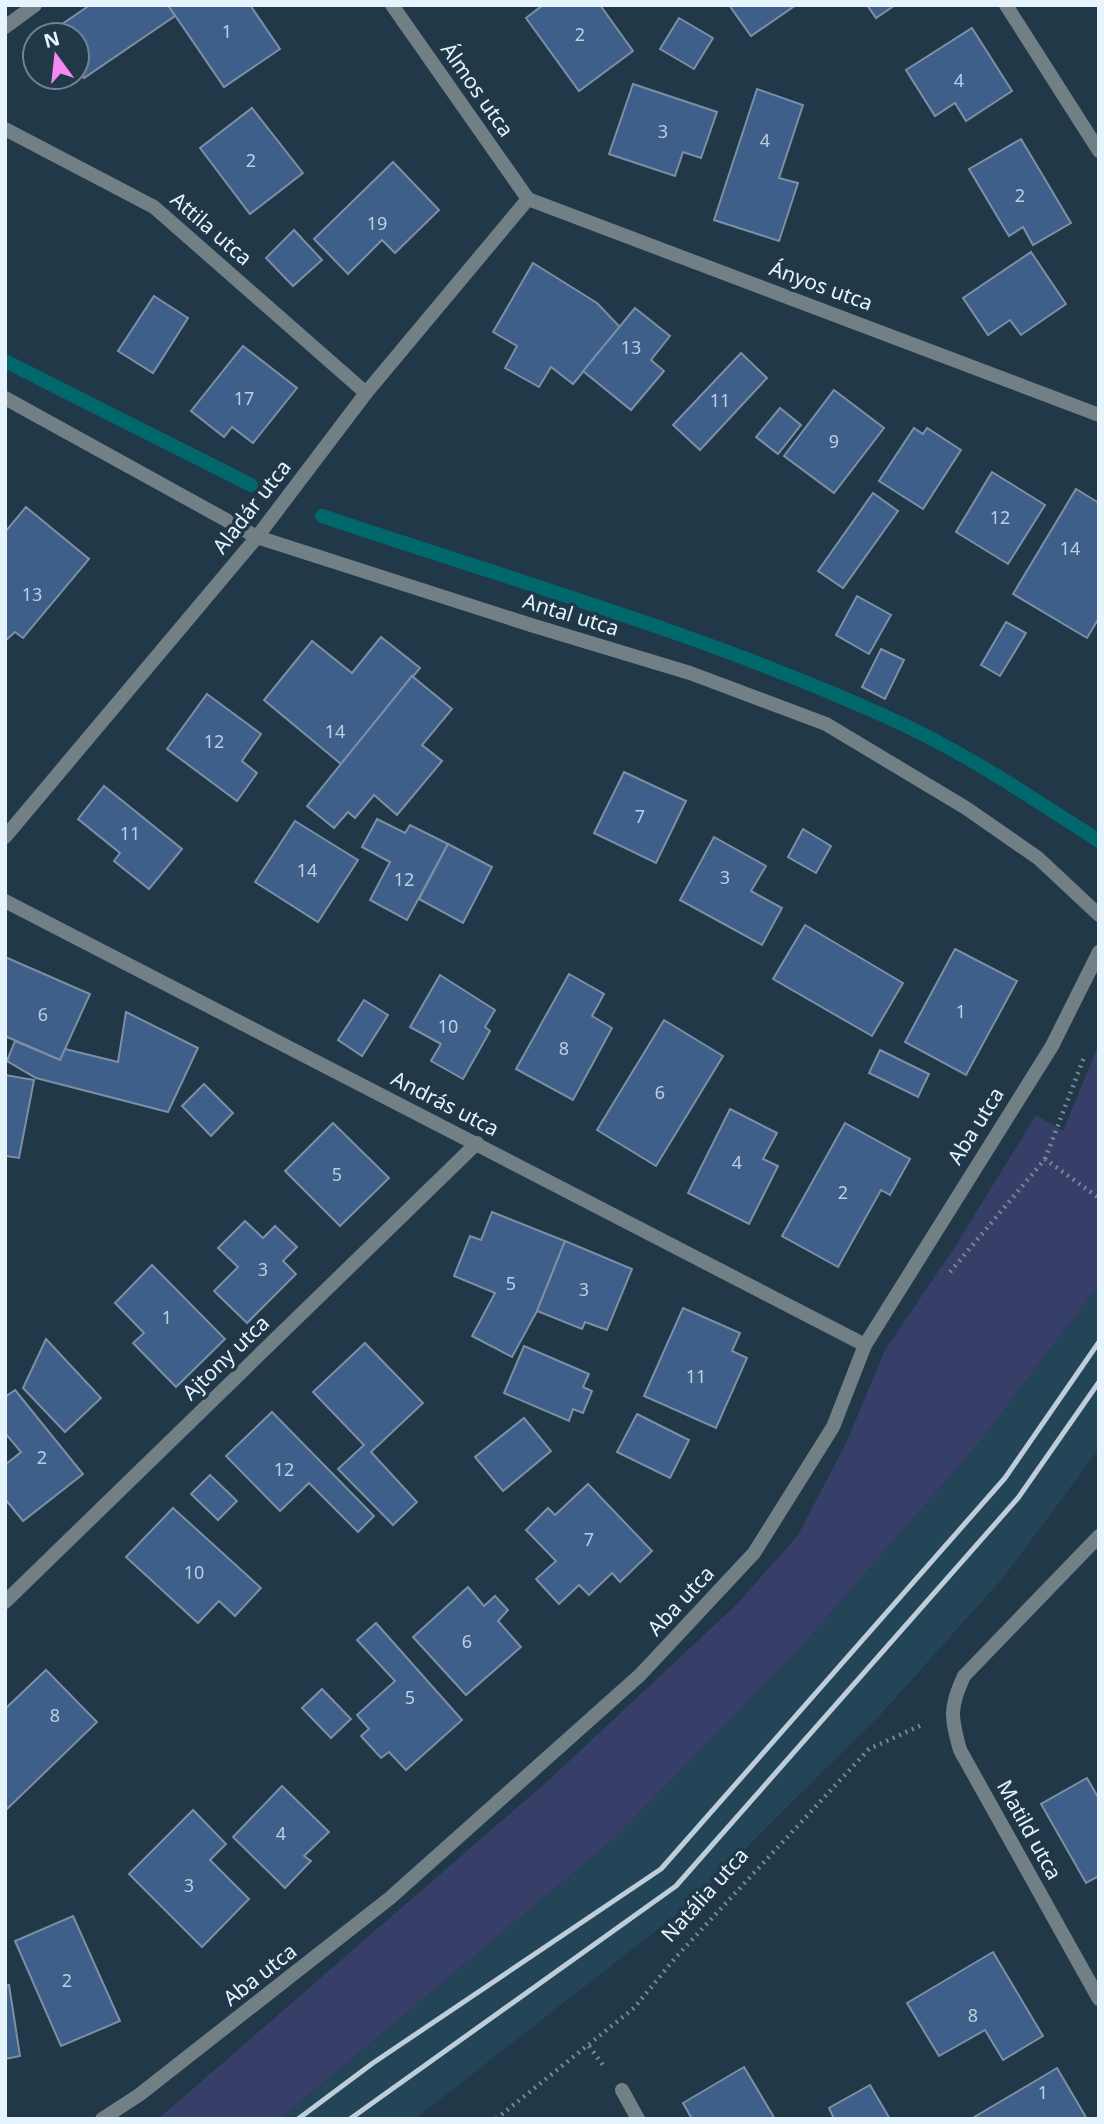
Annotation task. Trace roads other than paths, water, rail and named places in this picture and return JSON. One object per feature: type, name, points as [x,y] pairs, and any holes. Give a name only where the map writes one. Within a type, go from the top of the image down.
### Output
[{"type":"street","points":[[5,27],[35,5]]},
{"type":"street","name":"Álmos utca","points":[[392,5],[528,199]]},
{"type":"street","points":[[1006,5],[1099,151]]},
{"type":"street","name":"Attila utca","points":[[5,129],[154,207],[366,393]]},
{"type":"street","name":"Aladár utca","points":[[5,837],[257,537],[366,393],[528,199]]},
{"type":"street","name":"Ányos utca","points":[[528,199],[1099,415]]},
{"type":"street","name":"Antal utca","points":[[5,398],[257,537],[690,673],[825,724],[966,808],[1038,858],[1099,915]]},
{"type":"street","name":"András utca","points":[[5,901],[865,1345]]},
{"type":"street","name":"Aba utca","points":[[103,2119],[163,2078],[390,1898],[640,1675],[754,1553],[833,1427],[865,1345],[1052,1046],[1099,952]]},
{"type":"street","name":"Ajtony utca","points":[[5,1602],[477,1143]]},
{"type":"street","name":"Matild utca","points":[[1099,1536],[964,1676],[954,1697],[950,1714],[960,1750],[1099,1998]]},
{"type":"street","points":[[622,2090],[638,2119]]},
{"type":"waterway","points":[[5,361],[251,485]]},
{"type":"waterway","points":[[322,516],[680,634],[820,688],[943,745],[996,775],[1099,841]]},
{"type":"railway","points":[[298,2119],[373,2063],[661,1869],[1005,1478],[1099,1342]]},
{"type":"railway","points":[[350,2119],[676,1886],[1018,1498],[1099,1382]]}]
